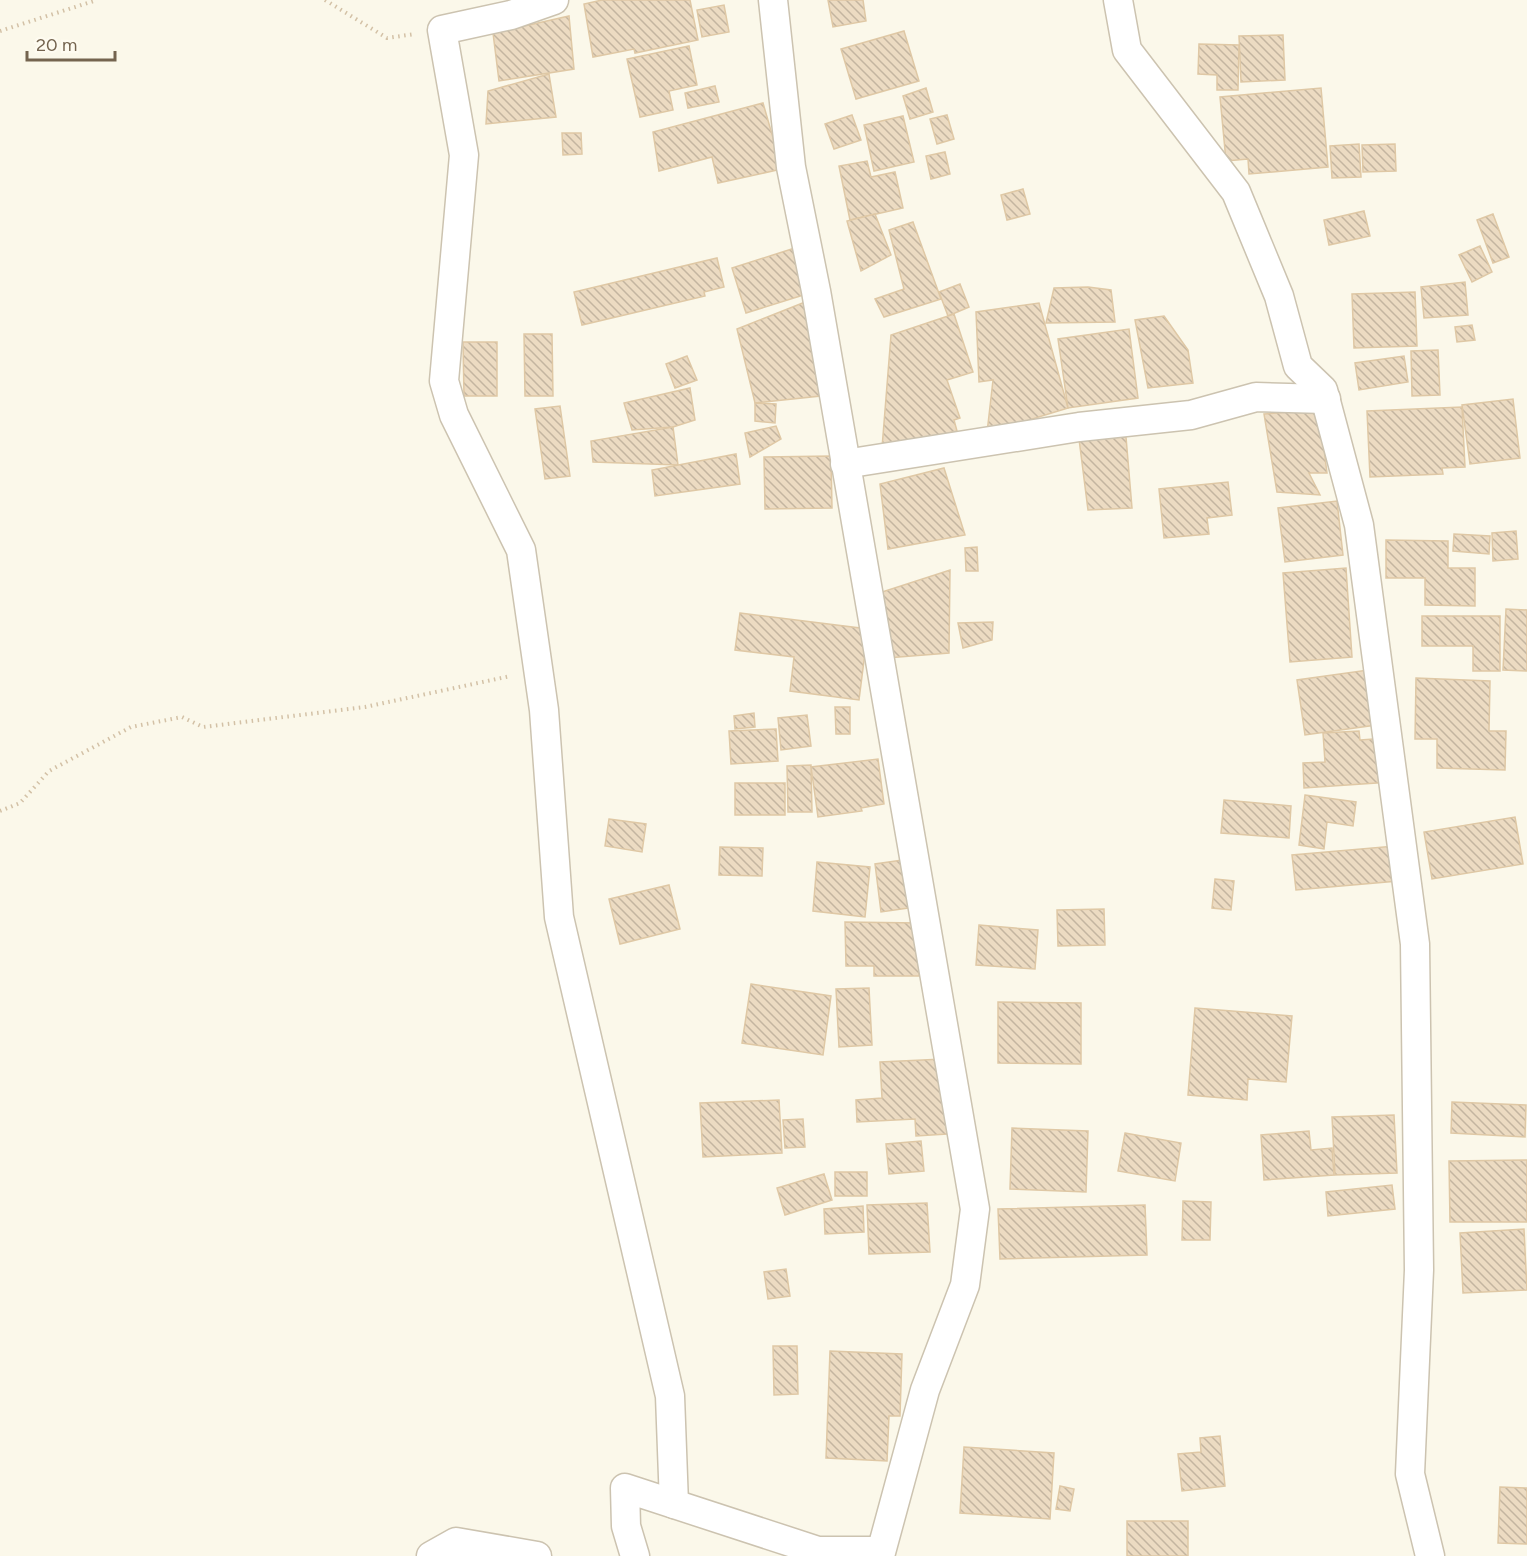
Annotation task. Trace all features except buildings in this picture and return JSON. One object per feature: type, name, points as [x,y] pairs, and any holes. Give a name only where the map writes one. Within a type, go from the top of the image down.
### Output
[{"type":"street","points":[[554,0],[511,15],[442,30],[464,155],[444,381],[454,415],[521,550],[544,710],[559,917],[670,1396],[674,1504]]},
{"type":"street","points":[[635,1556],[626,1526],[625,1488],[818,1551],[880,1553],[925,1390],[965,1286],[975,1209],[816,291],[791,167],[773,0]]},
{"type":"street","points":[[1118,0],[1127,50],[1236,192],[1279,296],[1298,366],[1323,390],[1359,525],[1415,944],[1419,1270],[1410,1474],[1430,1556]]},
{"type":"street","points":[[845,464],[1079,427],[1191,415],[1256,397],[1326,399]]},
{"type":"street","points":[[431,1556],[456,1542],[537,1556]]},
{"type":"path","points":[[0,31],[97,0]]},
{"type":"path","points":[[325,0],[387,38]]},
{"type":"path","points":[[0,811],[20,803],[49,771],[131,728],[182,717],[202,727],[365,707],[539,670]]}]
